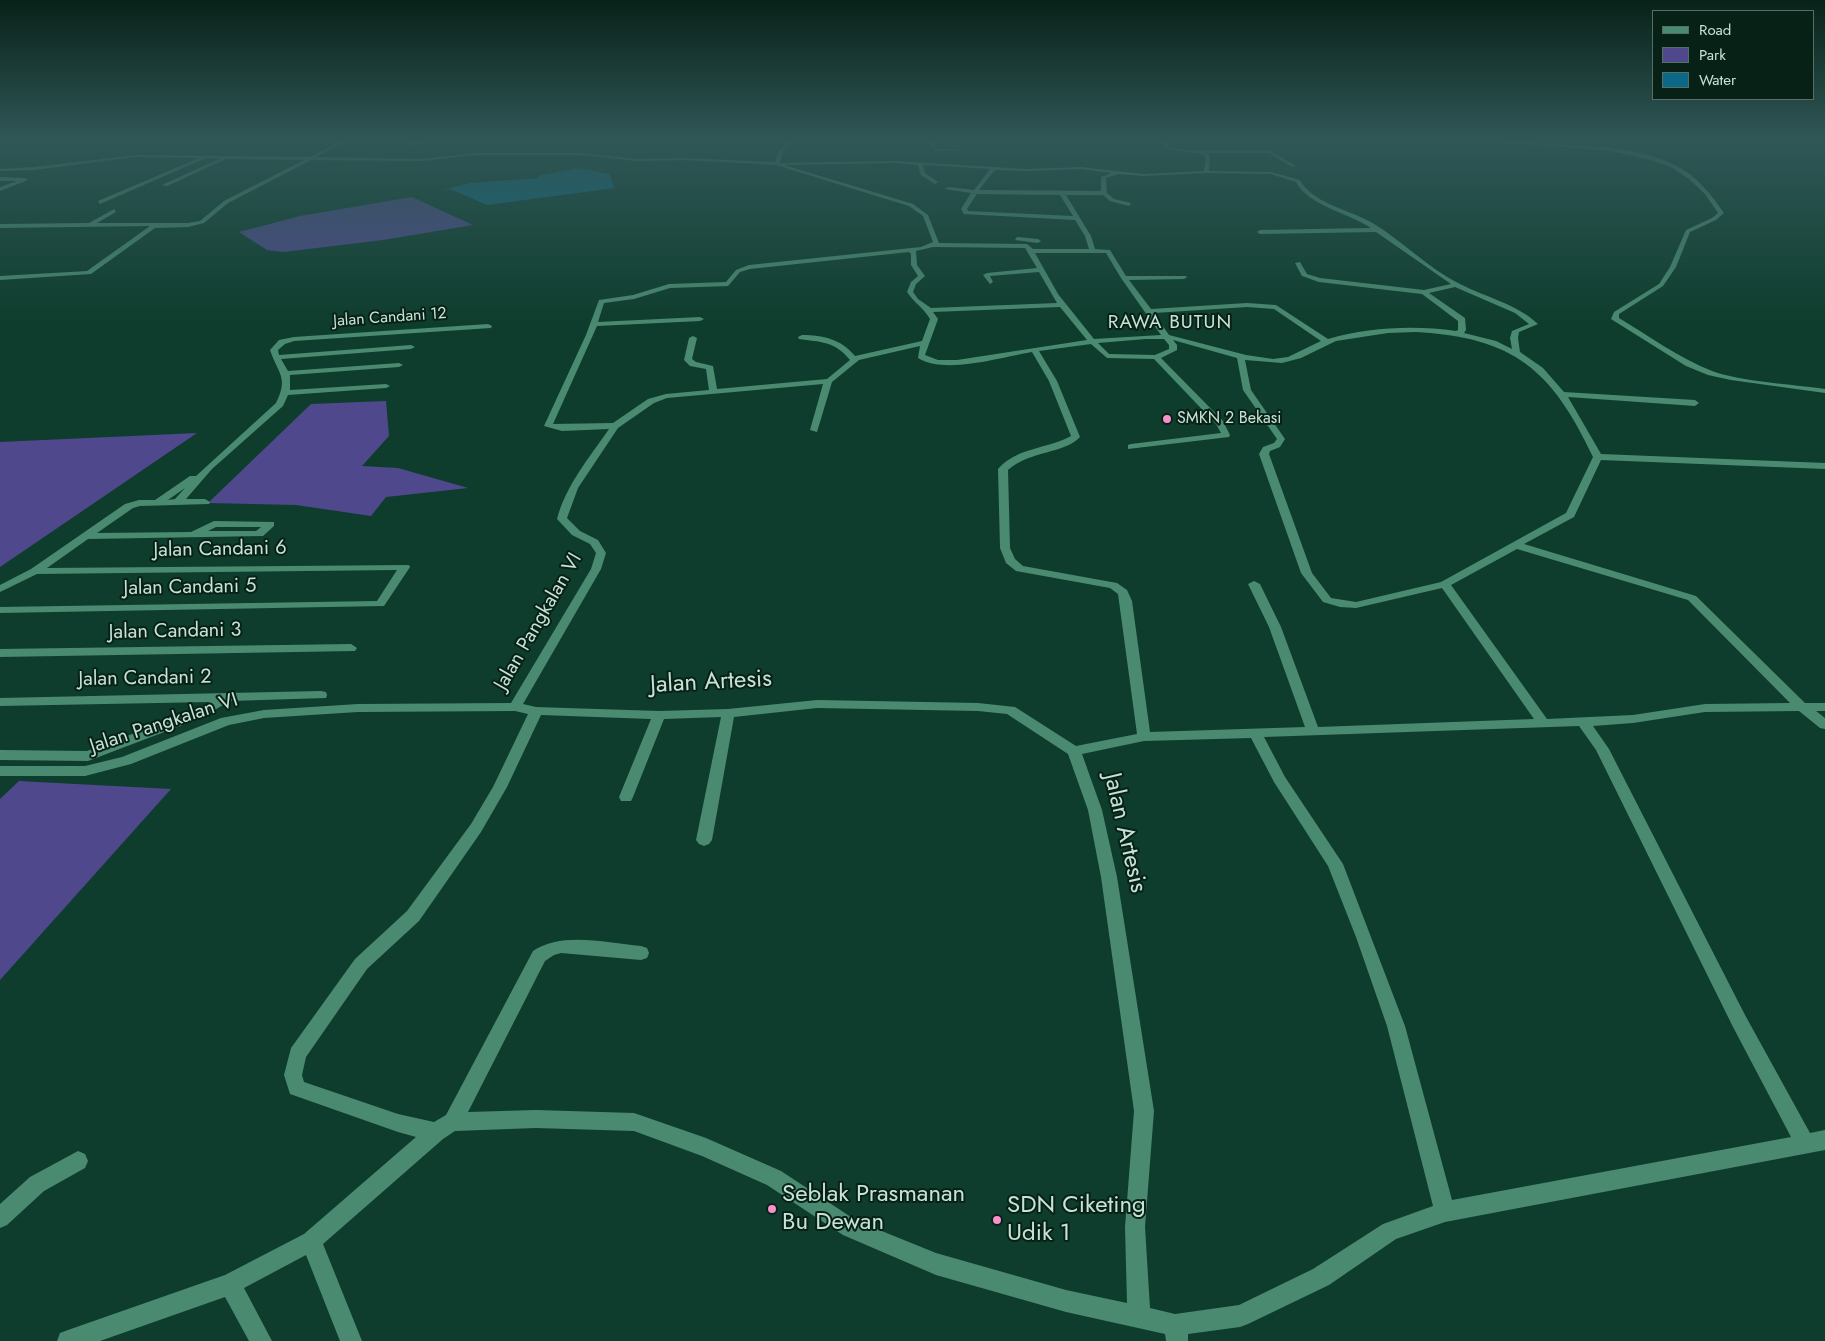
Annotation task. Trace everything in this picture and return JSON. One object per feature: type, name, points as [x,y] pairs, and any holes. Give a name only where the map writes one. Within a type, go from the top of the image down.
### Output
[{"type":"street","points":[[0,226],[148,224],[154,226],[202,222],[227,202]]},
{"type":"street","points":[[899,202],[917,207],[925,215],[934,243]]},
{"type":"street","points":[[968,202],[964,209],[968,214],[1076,218]]},
{"type":"street","points":[[1067,202],[1088,236],[1092,250]]},
{"type":"street","points":[[1119,202],[1129,204]]},
{"type":"street","points":[[1321,202],[1379,230],[1456,285],[1517,312],[1534,324],[1516,331],[1514,338],[1516,352]]},
{"type":"street","points":[[1715,202],[1721,213],[1714,219],[1688,230],[1673,267],[1661,285],[1616,313],[1615,318],[1689,364],[1711,373],[1731,378],[1825,391]]},
{"type":"street","points":[[88,225],[114,211]]},
{"type":"street","points":[[0,277],[89,273],[154,226]]},
{"type":"street","points":[[1260,232],[1379,230]]},
{"type":"street","points":[[1005,239],[1012,245]]},
{"type":"street","points":[[615,426],[562,428],[548,426],[604,300],[634,297],[669,286],[728,284],[738,271],[749,267],[910,250],[934,243],[1005,239],[1038,241]]},
{"type":"street","points":[[934,243],[1027,246],[1050,288],[1093,341],[1111,357],[1156,357],[1173,350],[1174,345],[1166,337],[1150,311],[1124,278],[1111,253],[1092,250],[1031,251]]},
{"type":"street","points":[[910,250],[914,253],[914,265],[922,276],[913,283],[910,292],[915,300],[929,310],[934,319],[929,334],[922,343],[921,356],[935,362],[957,362],[1093,341],[1166,337],[1241,357],[1273,361],[1294,360],[1326,341],[1376,331],[1408,329],[1458,334],[1491,342],[1516,352],[1542,371],[1577,415],[1598,457]]},
{"type":"street","points":[[1298,263],[1304,275],[1319,280],[1424,292],[1456,285]]},
{"type":"street","points":[[990,282],[986,275],[1041,270]]},
{"type":"street","points":[[1124,278],[1184,277]]},
{"type":"street","points":[[1424,292],[1462,320],[1462,330],[1458,334]]},
{"type":"street","points":[[1222,296],[1233,306]]},
{"type":"street","points":[[929,310],[1063,305]]},
{"type":"street","points":[[1150,311],[1233,306],[1276,307],[1326,341]]},
{"type":"street","points":[[594,324],[700,320]]},
{"type":"street","name":"Jalan Candani 12","points":[[277,357],[274,350],[282,342],[294,339],[488,326]]},
{"type":"street","points":[[802,337],[830,340],[847,350],[853,359]]},
{"type":"street","points":[[692,338],[688,360],[693,364],[710,368],[713,391]]},
{"type":"street","points":[[814,430],[828,381],[834,379],[853,359],[922,343]]},
{"type":"street","points":[[277,357],[411,347]]},
{"type":"street","points":[[1034,350],[1053,381],[1076,437],[1068,442],[1014,458],[1003,469],[1005,548],[1010,561],[1020,569],[1113,585],[1123,592],[1126,601],[1144,737]]},
{"type":"street","points":[[177,503],[209,467],[280,404],[287,393],[288,373],[277,357]]},
{"type":"street","points":[[1131,447],[1226,435],[1220,423],[1156,357]]},
{"type":"street","points":[[1241,357],[1247,390],[1281,439],[1277,445],[1266,449],[1264,454],[1307,573],[1327,600],[1340,604],[1356,605],[1445,584],[1570,515],[1598,457]]},
{"type":"street","points":[[288,373],[399,365]]},
{"type":"street","name":"Jalan Pangkalan VI","points":[[0,771],[85,771],[126,761],[226,721],[264,714],[358,708],[516,707],[596,569],[601,553],[594,542],[576,533],[562,519],[566,503],[573,488],[615,426],[651,401],[679,393],[828,381]]},
{"type":"street","points":[[287,393],[386,386]]},
{"type":"street","points":[[1561,394],[1695,403]]},
{"type":"street","points":[[1598,457],[1825,466]]},
{"type":"street","points":[[156,503],[209,467]]},
{"type":"street","points":[[0,589],[35,571],[130,506],[139,503],[205,502]]},
{"type":"street","points":[[88,536],[193,535],[258,534],[267,529],[270,524],[214,524],[193,535]]},
{"type":"street","points":[[1515,545],[1692,598],[1800,706],[1825,725]]},
{"type":"street","name":"Jalan Candani 6","points":[[35,571],[405,567],[380,604]]},
{"type":"street","points":[[1254,584],[1275,627],[1313,731]]},
{"type":"street","points":[[1445,584],[1543,724]]},
{"type":"street","name":"Jalan Candani 5","points":[[0,610],[380,604]]},
{"type":"street","name":"Jalan Candani 3","points":[[0,653],[351,648]]},
{"type":"street","name":"Jalan Candani 2","points":[[0,702],[321,695]]},
{"type":"street","points":[[0,756],[88,756],[196,715],[227,697]]},
{"type":"street","name":"Jalan Artesis","points":[[516,707],[536,711],[659,715],[728,713],[817,704],[978,706],[1010,710],[1074,751],[1096,810],[1109,877],[1144,1112],[1135,1227],[1139,1317]]},
{"type":"street","points":[[1074,751],[1144,737],[1543,724],[1633,718],[1705,708],[1825,707]]},
{"type":"street","points":[[536,711],[504,779],[476,828],[413,916],[361,964],[297,1054],[294,1075],[297,1088],[398,1123],[445,1127],[536,1119],[634,1122],[706,1148],[774,1178],[850,1228],[936,1264],[1066,1301],[1139,1317],[1176,1333],[1240,1316],[1321,1277],[1390,1231],[1444,1212],[1815,1142],[1739,1020],[1602,749],[1583,722]]},
{"type":"street","points":[[704,840],[728,713]]},
{"type":"street","points":[[626,798],[659,715]]},
{"type":"street","points":[[1255,733],[1280,779],[1335,864],[1364,937],[1396,1026],[1444,1212]]},
{"type":"street","points":[[0,781],[18,770]]},
{"type":"street","points":[[68,1341],[230,1284],[311,1241],[445,1127],[539,956],[549,949],[561,946],[641,952]]},
{"type":"street","points":[[0,1218],[37,1184],[78,1161]]},
{"type":"street","points":[[311,1241],[350,1341]]},
{"type":"street","points":[[230,1284],[261,1341]]},
{"type":"green space","points":[[385,202],[422,202],[473,225],[383,240],[283,252],[267,250],[239,232],[300,216]]},
{"type":"green space","points":[[386,401],[389,436],[362,466],[398,468],[468,488],[386,497],[371,516],[296,505],[208,503],[311,404]]},
{"type":"green space","points":[[197,433],[0,567],[0,442]]},
{"type":"green space","points":[[19,781],[171,789],[0,980],[0,799]]},
{"type":"water","points":[[479,202],[513,202],[487,205]]},
{"type":"place","name":"SMKN 2 Bekasi","points":[[1167,419]]},
{"type":"place","name":"Seblak Prasmanan Bu Dewan","points":[[772,1209]]},
{"type":"place","name":"SDN Ciketing Udik 1","points":[[997,1220]]},
{"type":"district","name":"RAWA BUTUN","points":[[1170,323]]}]
